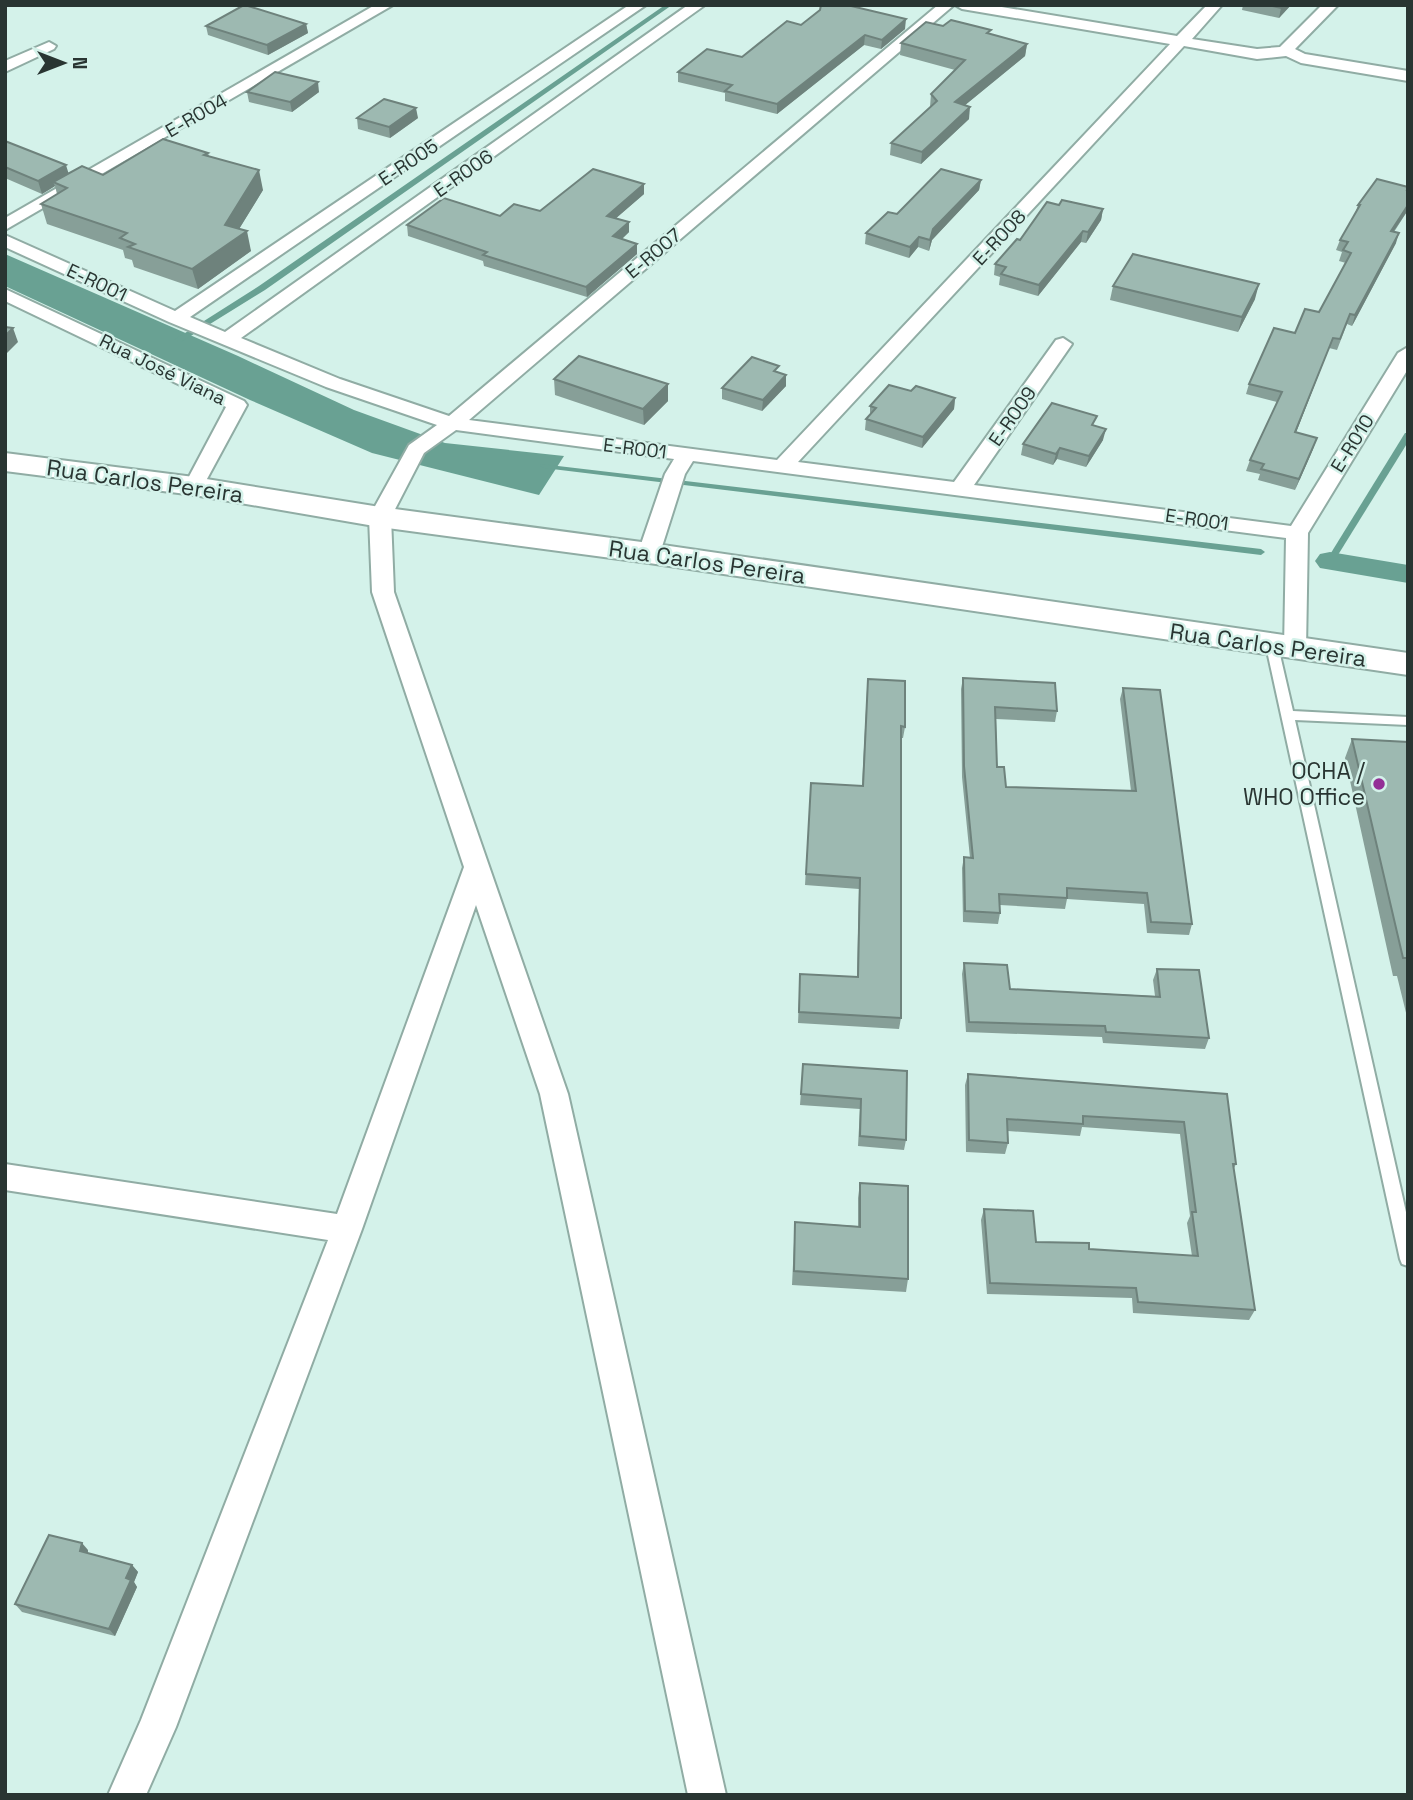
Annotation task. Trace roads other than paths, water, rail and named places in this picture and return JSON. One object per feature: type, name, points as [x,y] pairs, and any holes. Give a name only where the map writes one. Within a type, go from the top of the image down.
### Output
[{"type":"street","name":"E-R004","points":[[5,225],[386,5]]},
{"type":"street","name":"E-R005","points":[[176,318],[639,5]]},
{"type":"street","name":"E-R006","points":[[227,339],[698,5]]},
{"type":"street","name":"E-R007","points":[[380,517],[416,449],[452,424],[947,5]]},
{"type":"street","points":[[962,5],[1257,54],[1289,51],[1301,58],[1408,76]]},
{"type":"street","name":"E-R008","points":[[782,467],[1182,43],[1214,5]]},
{"type":"street","points":[[1289,51],[1287,46],[1331,5]]},
{"type":"street","points":[[5,67],[49,46]]},
{"type":"street","name":"E-R001","points":[[5,240],[176,318],[333,383],[452,424],[1297,533]]},
{"type":"street","name":"Rua José Viana","points":[[5,294],[237,405],[194,486]]},
{"type":"street","name":"E-R009","points":[[961,488],[1063,344]]},
{"type":"street","name":"E-R010","points":[[1297,533],[1408,353]]},
{"type":"street","points":[[649,553],[671,483],[687,454]]},
{"type":"street","name":"Rua Carlos Pereira","points":[[5,462],[194,486],[380,517],[649,553],[1283,648],[1408,664]]},
{"type":"street","points":[[380,517],[383,592],[554,1094],[707,1795]]},
{"type":"street","points":[[1283,648],[1297,533]]},
{"type":"street","points":[[127,1795],[157,1727],[346,1229],[477,867]]},
{"type":"street","points":[[5,1177],[346,1229]]},
{"type":"lane","points":[[1283,648],[1289,715],[1408,1259]]},
{"type":"lane","points":[[1289,715],[1408,721]]},
{"type":"waterway","points":[[178,340],[262,288],[669,5]]},
{"type":"waterway","points":[[1330,561],[1408,435]]},
{"type":"waterway","points":[[544,466],[1261,552]]},
{"type":"waterway","points":[[1330,561],[1408,574]]},
{"type":"place","name":"OCHA / WHO Office","points":[[1379,784]]}]
